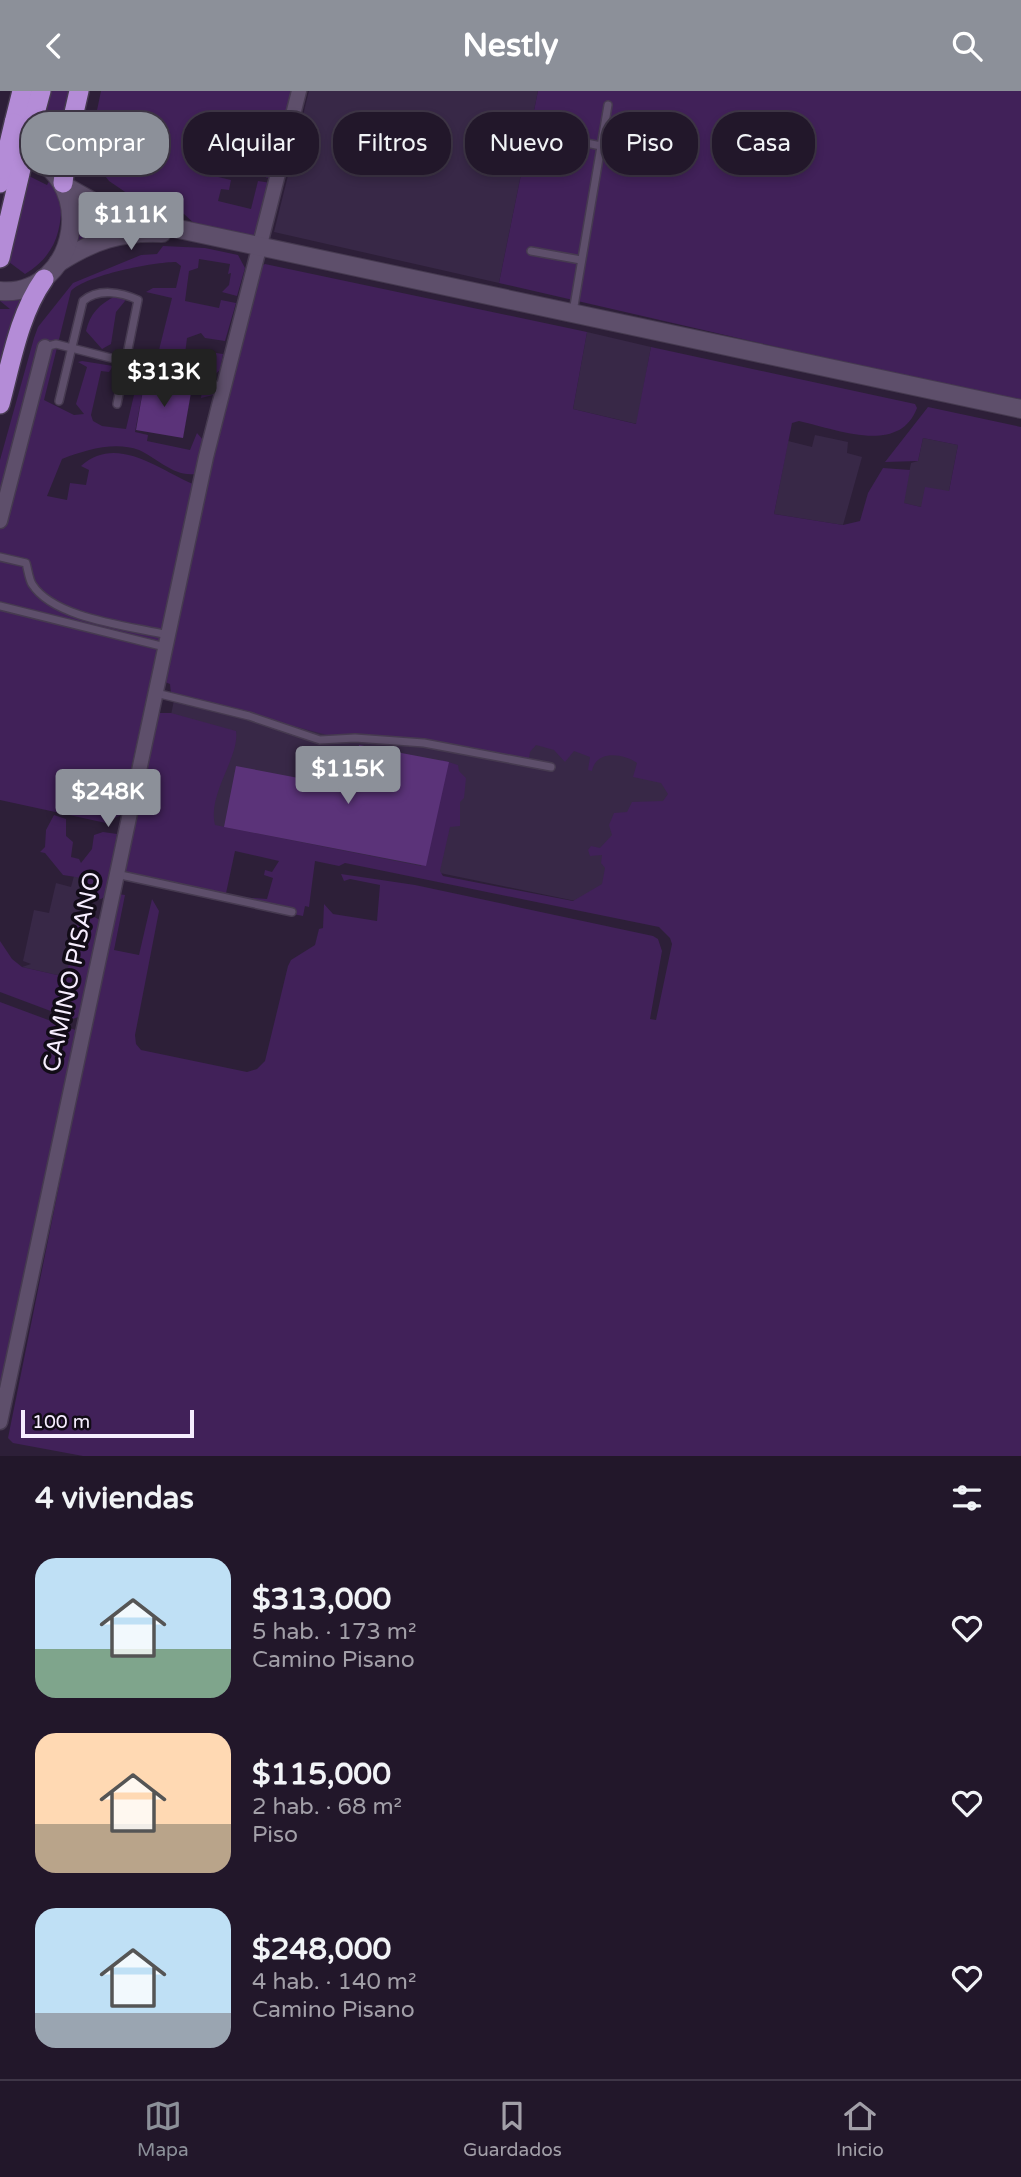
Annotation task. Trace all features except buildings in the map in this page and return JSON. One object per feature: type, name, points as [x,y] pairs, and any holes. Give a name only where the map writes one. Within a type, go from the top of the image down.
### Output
[{"type":"highway","points":[[22,91],[22,112]]},
{"type":"highway","points":[[29,112],[41,91]]},
{"type":"highway","points":[[64,184],[68,139],[79,91]]},
{"type":"highway","points":[[0,258],[8,175],[21,129]]},
{"type":"highway","points":[[0,404],[31,303],[44,279]]},
{"type":"street","name":"CAMINO PISANO","points":[[0,1422],[155,692],[223,387],[299,91]]},
{"type":"street","points":[[0,149],[28,153],[48,166],[64,184],[128,216],[258,247],[1021,408]]},
{"type":"street","points":[[58,263],[70,229],[69,198],[64,184]]},
{"type":"street","points":[[0,291],[30,286],[44,279],[58,263],[85,246],[107,237],[149,232],[201,234]]},
{"type":"street","points":[[0,520],[46,347]]},
{"type":"lane","points":[[573,314],[608,105]]},
{"type":"lane","points":[[588,143],[601,146]]},
{"type":"lane","points":[[531,251],[581,260]]},
{"type":"lane","points":[[59,401],[83,301],[92,293],[128,295],[138,300],[117,404]]},
{"type":"lane","points":[[46,347],[56,344],[223,387]]},
{"type":"lane","points":[[0,557],[26,563],[31,583],[47,600],[65,610],[167,641]]},
{"type":"lane","points":[[0,606],[167,641]]},
{"type":"lane","points":[[155,692],[249,716],[320,740],[355,738],[424,743],[551,767]]},
{"type":"lane","points":[[116,874],[292,912]]},
{"type":"shaded area","points":[[49,91],[74,91],[70,112],[44,112]]},
{"type":"shaded area","points":[[101,91],[296,91],[291,112],[183,112],[183,175],[210,175],[231,180],[229,190],[221,189],[218,201],[251,209],[258,181],[271,183],[256,236],[196,225],[184,214],[137,200],[109,181],[104,175],[169,175],[169,112],[97,112]]},
{"type":"shaded area","points":[[309,91],[538,91],[534,112],[465,112],[465,175],[521,175],[499,283],[274,232],[288,175],[319,175],[319,112],[304,112]]},
{"type":"shaded area","points":[[538,91],[1021,91],[1021,403],[499,283],[521,175],[588,175],[588,112],[534,112]]},
{"type":"shaded area","points":[[29,176],[47,185],[50,179],[61,190],[61,215],[51,248],[36,266],[25,274],[9,262],[8,258]]},
{"type":"shaded area","points":[[79,200],[131,224],[131,227],[104,231],[71,246]]},
{"type":"shaded area","points":[[163,246],[205,248],[238,255],[245,268],[237,296],[222,292],[229,285],[230,264],[199,259],[198,268],[189,271],[185,301],[219,308],[221,300],[236,303],[225,341],[205,338],[201,333],[187,338],[185,354],[208,359],[209,352],[223,354],[220,370],[213,376],[201,376],[203,365],[187,361],[180,372],[177,370],[179,355],[159,350],[172,298],[146,292],[153,288],[176,288],[181,266],[176,262],[152,264],[105,275],[71,291],[44,400],[74,415],[84,414],[76,404],[87,367],[78,362],[82,361],[113,366],[109,372],[101,371],[91,415],[93,421],[102,426],[126,429],[137,373],[140,371],[214,391],[213,395],[201,398],[202,391],[145,379],[135,432],[148,435],[147,441],[190,450],[197,433],[203,440],[195,474],[180,473],[130,447],[100,448],[62,459],[47,496],[67,500],[70,483],[86,485],[89,470],[81,466],[94,457],[108,453],[137,457],[193,484],[121,815],[106,823],[0,800],[0,460],[38,327],[73,283],[141,255],[157,254]]},
{"type":"shaded area","points":[[265,264],[587,332],[573,409],[636,424],[651,347],[915,404],[917,408],[908,423],[896,431],[882,435],[848,433],[799,421],[792,423],[774,514],[843,525],[860,521],[868,493],[883,468],[910,470],[904,503],[921,507],[925,487],[949,491],[958,445],[923,438],[918,461],[885,462],[928,407],[1021,427],[1021,1456],[83,1456],[13,1443],[8,1438],[118,894],[125,895],[114,950],[139,955],[152,899],[159,911],[135,1035],[136,1044],[141,1050],[247,1072],[257,1069],[265,1061],[288,966],[291,960],[315,945],[319,929],[323,928],[324,904],[333,914],[377,921],[380,885],[350,879],[344,881],[341,874],[415,885],[653,936],[658,939],[662,951],[650,1019],[656,1020],[672,944],[659,927],[345,863],[339,866],[315,861],[309,907],[305,906],[303,916],[237,903],[238,897],[267,899],[273,878],[264,875],[265,870],[272,872],[279,861],[235,851],[225,898],[124,874],[157,713],[171,713],[236,731],[233,752],[215,801],[215,825],[421,866],[422,859],[426,858],[442,760],[458,765],[459,771],[466,778],[464,798],[460,802],[460,826],[450,827],[440,871],[443,876],[573,901],[602,884],[605,868],[601,863],[602,855],[590,856],[588,850],[591,846],[600,848],[612,835],[609,825],[614,813],[627,812],[632,802],[663,801],[668,794],[661,783],[633,777],[637,763],[625,757],[611,755],[599,759],[592,771],[588,770],[590,757],[574,751],[565,762],[554,750],[536,745],[530,752],[529,759],[519,765],[356,733],[331,736],[171,694],[170,684],[165,682],[215,444],[261,266]]},
{"type":"shaded area","points":[[116,296],[124,297],[125,301],[116,312],[111,344],[102,349],[86,331],[96,310]]},
{"type":"shaded area","points":[[25,299],[0,387],[0,309],[10,309],[0,301]]},
{"type":"shaded area","points":[[587,332],[651,347],[637,424],[573,409]]},
{"type":"shaded area","points":[[815,435],[848,442],[847,453],[862,457],[843,525],[774,514],[788,441],[812,447]]},
{"type":"shaded area","points":[[923,438],[958,445],[949,491],[921,507],[903,503],[911,463],[918,461]]},
{"type":"shaded area","points":[[184,651],[706,759],[672,921],[199,823],[163,754]]},
{"type":"shaded area","points":[[54,815],[66,819],[66,836],[73,842],[71,857],[79,859],[81,863],[92,849],[94,835],[103,832],[117,834],[106,896],[101,899],[86,895],[88,879],[63,875],[45,853],[40,852],[45,847],[46,830]]},
{"type":"shaded area","points":[[74,876],[88,879],[66,977],[22,967],[31,964],[23,961],[34,910],[49,913],[56,883],[71,887]]},
{"type":"shaded area","points":[[85,912],[100,920],[82,1016],[72,1019],[0,992],[0,941],[12,959],[22,967],[66,977],[79,914]]},
{"type":"shaded area","points":[[0,1002],[78,1031],[0,1402]]}]
